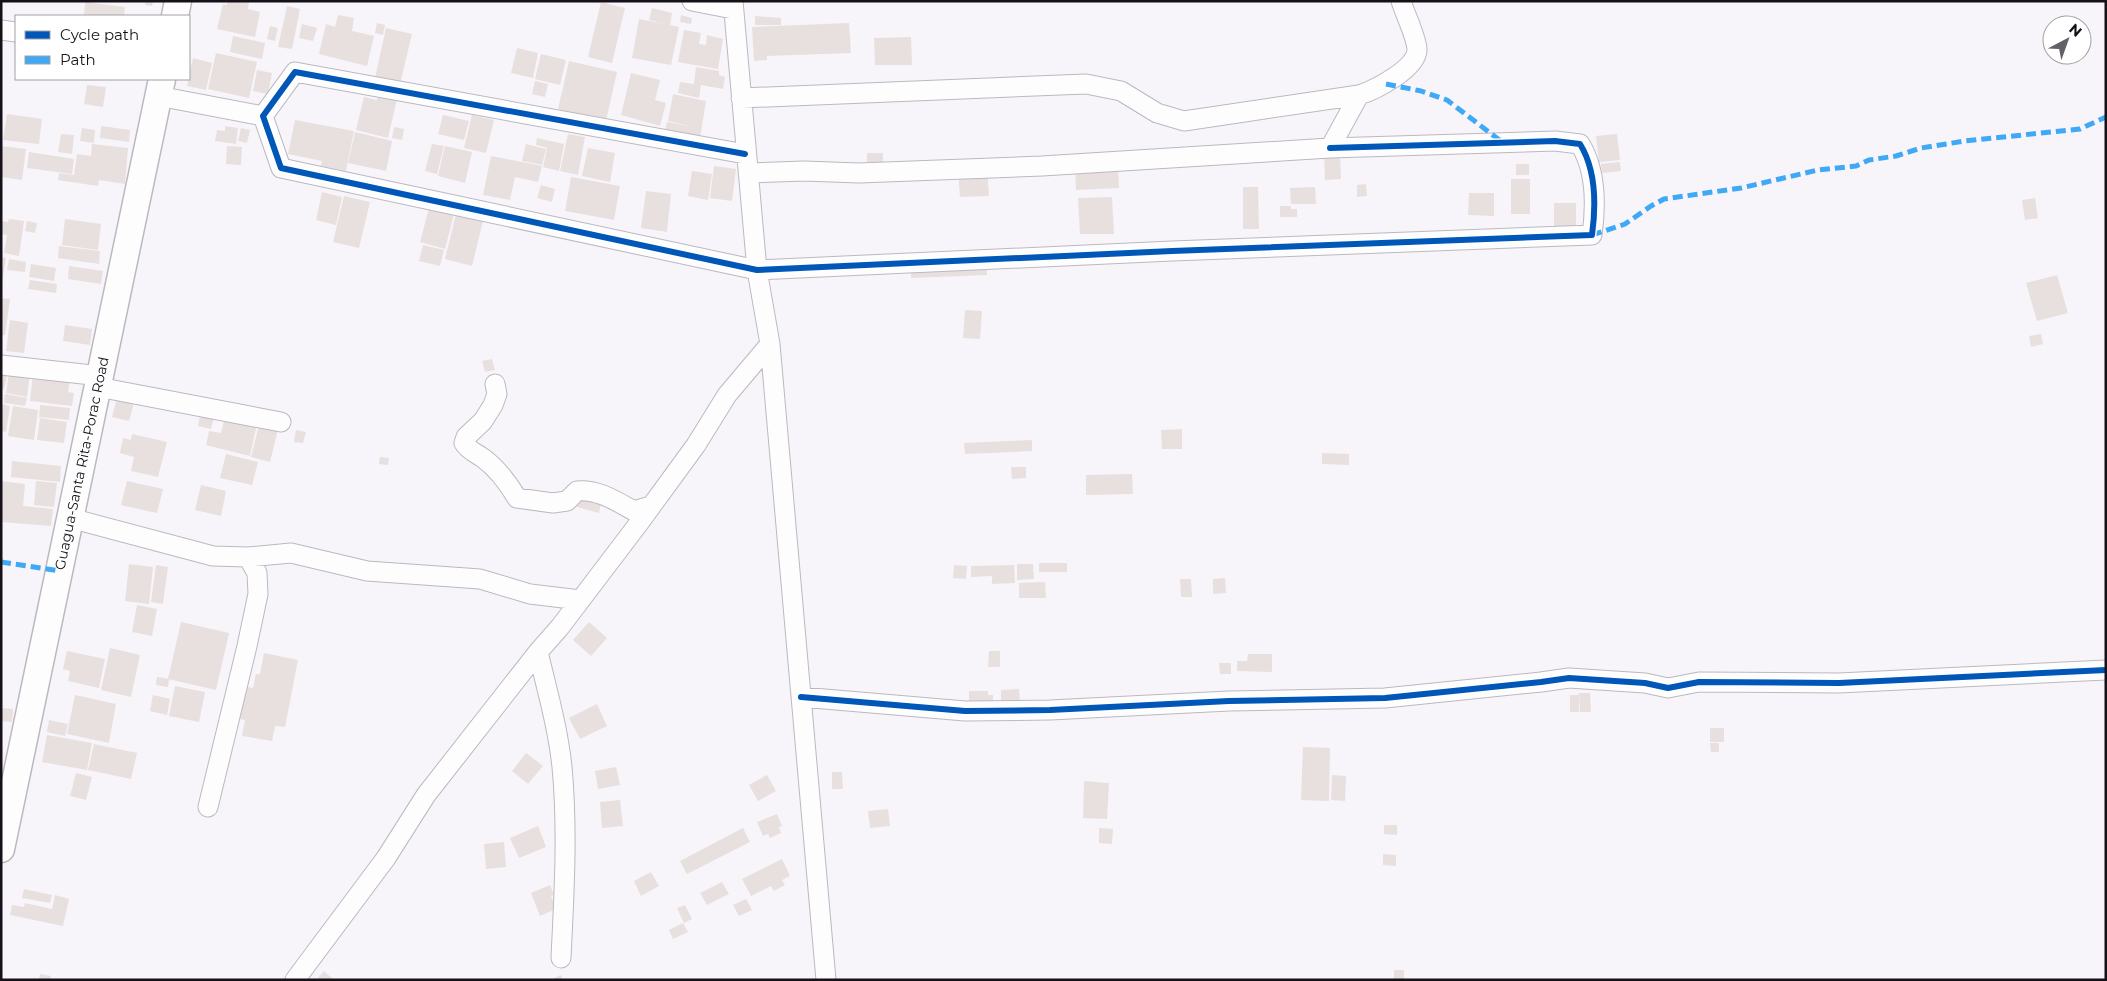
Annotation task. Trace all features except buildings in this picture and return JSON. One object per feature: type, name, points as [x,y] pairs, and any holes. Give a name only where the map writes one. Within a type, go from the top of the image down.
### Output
[{"type":"main road","points":[[175,15],[178,1]]},
{"type":"main road","name":"Guagua-Santa Rita-Porac Road","points":[[1,849],[100,382],[160,87]]},
{"type":"street","points":[[692,1],[733,5],[757,270],[770,344],[826,980]]},
{"type":"street","points":[[741,98],[1086,84],[1121,91],[1157,113],[1184,121],[1359,95],[1374,91],[1386,84],[1414,59],[1417,49],[1401,1]]},
{"type":"street","points":[[1,30],[15,32]]},
{"type":"street","points":[[263,116],[295,72],[745,154]]},
{"type":"street","points":[[160,87],[263,116]]},
{"type":"street","points":[[1330,148],[1359,95]]},
{"type":"street","points":[[263,116],[281,168],[757,270],[1162,252],[1592,236],[1594,187],[1584,152],[1580,144],[1555,141],[1330,148],[1042,166],[859,173],[804,171],[748,174]]},
{"type":"street","points":[[295,980],[380,865],[426,795],[580,600],[696,445],[727,395],[770,344]]},
{"type":"street","points":[[1,365],[100,382],[281,422]]},
{"type":"street","points":[[495,384],[497,394],[494,405],[483,421],[466,437],[464,444],[468,449],[484,458],[505,479],[516,498],[553,503],[567,501],[577,490],[582,490],[605,495],[634,511],[650,506]]},
{"type":"street","points":[[70,518],[213,556],[248,557],[291,553],[368,571],[480,579],[530,594],[580,600]]},
{"type":"street","points":[[208,807],[258,594],[257,573],[248,557]]},
{"type":"street","points":[[538,652],[552,707],[562,767],[566,863],[561,958]]},
{"type":"street","points":[[801,697],[965,712],[1158,705],[1229,700],[1385,698],[1569,678],[1645,682],[1668,688],[1699,682],[1839,683],[2106,670]]},
{"type":"marked path","points":[[1386,84],[1421,91],[1447,100],[1502,142]]},
{"type":"marked path","points":[[1592,235],[1625,224],[1664,199],[1741,188],[1818,170],[1856,166],[1869,160],[1896,156],[1921,148],[1965,141],[2080,129],[2106,117]]},
{"type":"marked path","points":[[1,562],[60,571]]},
{"type":"cycle path","points":[[745,154],[295,72],[263,116],[281,168],[757,270],[1172,251],[1592,235],[1594,188],[1589,165],[1580,144],[1555,141],[1330,148]]},
{"type":"cycle path","points":[[801,697],[965,711],[1050,710],[1229,701],[1385,698],[1569,678],[1645,683],[1668,688],[1699,682],[1839,683],[2106,670]]}]
